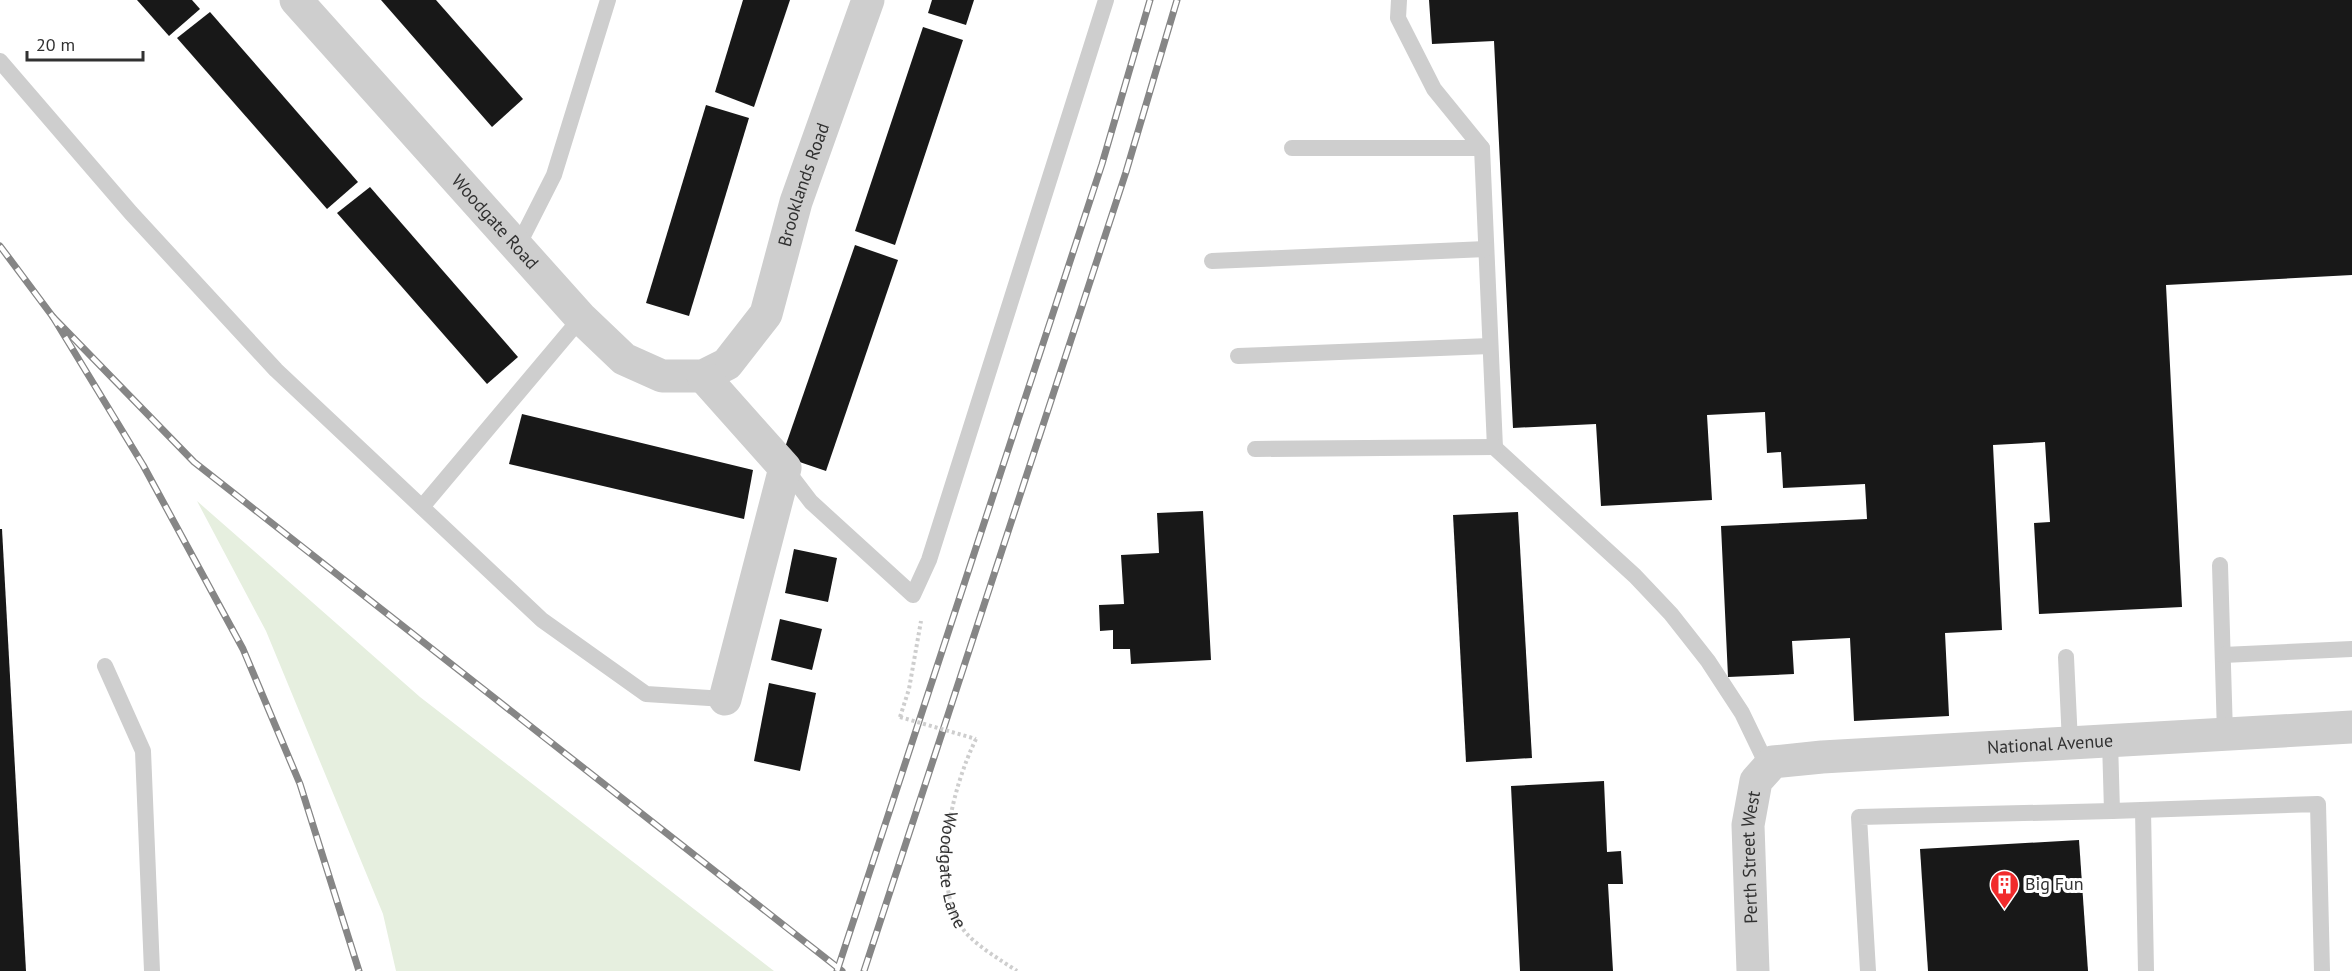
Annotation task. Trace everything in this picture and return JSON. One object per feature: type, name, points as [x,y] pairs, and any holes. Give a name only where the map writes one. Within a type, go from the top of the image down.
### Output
[{"type":"street","name":"Woodgate Road","points":[[296,0],[581,318],[624,360],[662,376],[715,370]]},
{"type":"street","name":"Brooklands Road","points":[[715,370],[765,314],[796,202],[868,0]]},
{"type":"street","points":[[715,370],[785,468],[726,699]]},
{"type":"street","name":"National Avenue","points":[[1762,774],[1773,762],[1822,756],[2352,727]]},
{"type":"street","name":"Perth Street West","points":[[1753,971],[1748,825],[1762,774]]},
{"type":"lane","points":[[518,246],[554,175],[608,0]]},
{"type":"lane","points":[[785,468],[811,502],[913,595],[929,560],[1106,0]]},
{"type":"lane","points":[[1399,0],[1398,18],[1434,89],[1482,148],[1495,447]]},
{"type":"lane","points":[[0,61],[131,213],[276,370],[542,620],[646,694],[726,699]]},
{"type":"lane","points":[[1292,148],[1482,148]]},
{"type":"lane","points":[[1212,261],[1486,249]]},
{"type":"lane","points":[[422,507],[581,318]]},
{"type":"lane","points":[[1238,356],[1490,346]]},
{"type":"lane","points":[[1255,449],[1495,447],[1635,576],[1671,614],[1708,660],[1742,713],[1762,774]]},
{"type":"lane","points":[[2220,565],[2225,734]]},
{"type":"lane","points":[[2223,655],[2352,649]]},
{"type":"lane","points":[[2066,657],[2070,743]]},
{"type":"lane","points":[[105,666],[143,751],[152,971]]},
{"type":"lane","points":[[2110,741],[2112,811]]},
{"type":"lane","points":[[1868,971],[1859,817],[2318,804],[2322,971]]},
{"type":"lane","points":[[2143,810],[2146,971]]},
{"type":"path","name":"Woodgate Lane","points":[[913,595],[924,603],[909,689],[900,717],[976,739],[966,758],[948,819],[947,893],[963,930],[1017,971]]},
{"type":"green space","points":[[197,501],[420,697],[774,971],[396,971],[383,914],[266,631]]},
{"type":"building","points":[[137,0],[192,0],[200,9],[169,36]]},
{"type":"building","points":[[381,0],[436,0],[523,99],[492,127]]},
{"type":"building","points":[[743,0],[790,0],[754,107],[715,92]]},
{"type":"building","points":[[932,0],[974,0],[966,25],[928,13]]},
{"type":"building","points":[[1429,0],[2352,0],[2352,275],[2166,285],[2182,607],[2039,614],[2034,523],[2050,522],[2045,442],[1993,445],[2002,630],[1945,633],[1949,716],[1854,721],[1850,638],[1792,641],[1794,674],[1728,677],[1721,526],[1867,519],[1865,484],[1783,488],[1781,452],[1767,453],[1765,412],[1707,415],[1712,500],[1601,506],[1596,424],[1513,428],[1494,41],[1432,44]]},
{"type":"building","points":[[210,12],[358,182],[327,209],[177,38]]},
{"type":"building","points":[[923,27],[963,40],[895,245],[855,231]]},
{"type":"building","points":[[706,105],[749,118],[689,316],[646,303]]},
{"type":"building","points":[[370,187],[518,357],[487,384],[337,213]]},
{"type":"building","points":[[855,245],[898,260],[826,471],[782,456]]},
{"type":"building","points":[[522,414],[753,470],[744,519],[509,464]]},
{"type":"building","points":[[1203,511],[1211,660],[1131,664],[1130,649],[1113,649],[1113,630],[1100,631],[1099,605],[1124,604],[1121,555],[1159,553],[1157,513]]},
{"type":"building","points":[[1518,512],[1532,758],[1466,762],[1453,515]]},
{"type":"building","points":[[0,529],[2,529],[26,971],[0,971]]},
{"type":"building","points":[[794,549],[837,558],[828,602],[785,593]]},
{"type":"building","points":[[780,619],[822,629],[812,670],[771,660]]},
{"type":"building","points":[[769,683],[816,693],[800,771],[754,761]]},
{"type":"building","points":[[1604,781],[1607,852],[1621,851],[1623,884],[1608,884],[1613,971],[1520,971],[1511,786]]},
{"type":"building","name":"Big Fun","points":[[2079,840],[2088,971],[1928,971],[1920,849]]},
{"type":"railway","points":[[837,971],[1102,164],[1150,0]]},
{"type":"railway","points":[[864,971],[1126,172],[1177,0]]},
{"type":"railway","points":[[0,246],[53,317],[143,465],[243,649],[300,784],[359,971]]},
{"type":"railway","points":[[53,317],[194,462],[842,971]]},
{"type":"place","name":"Big Fun","points":[[2004,910]]}]
